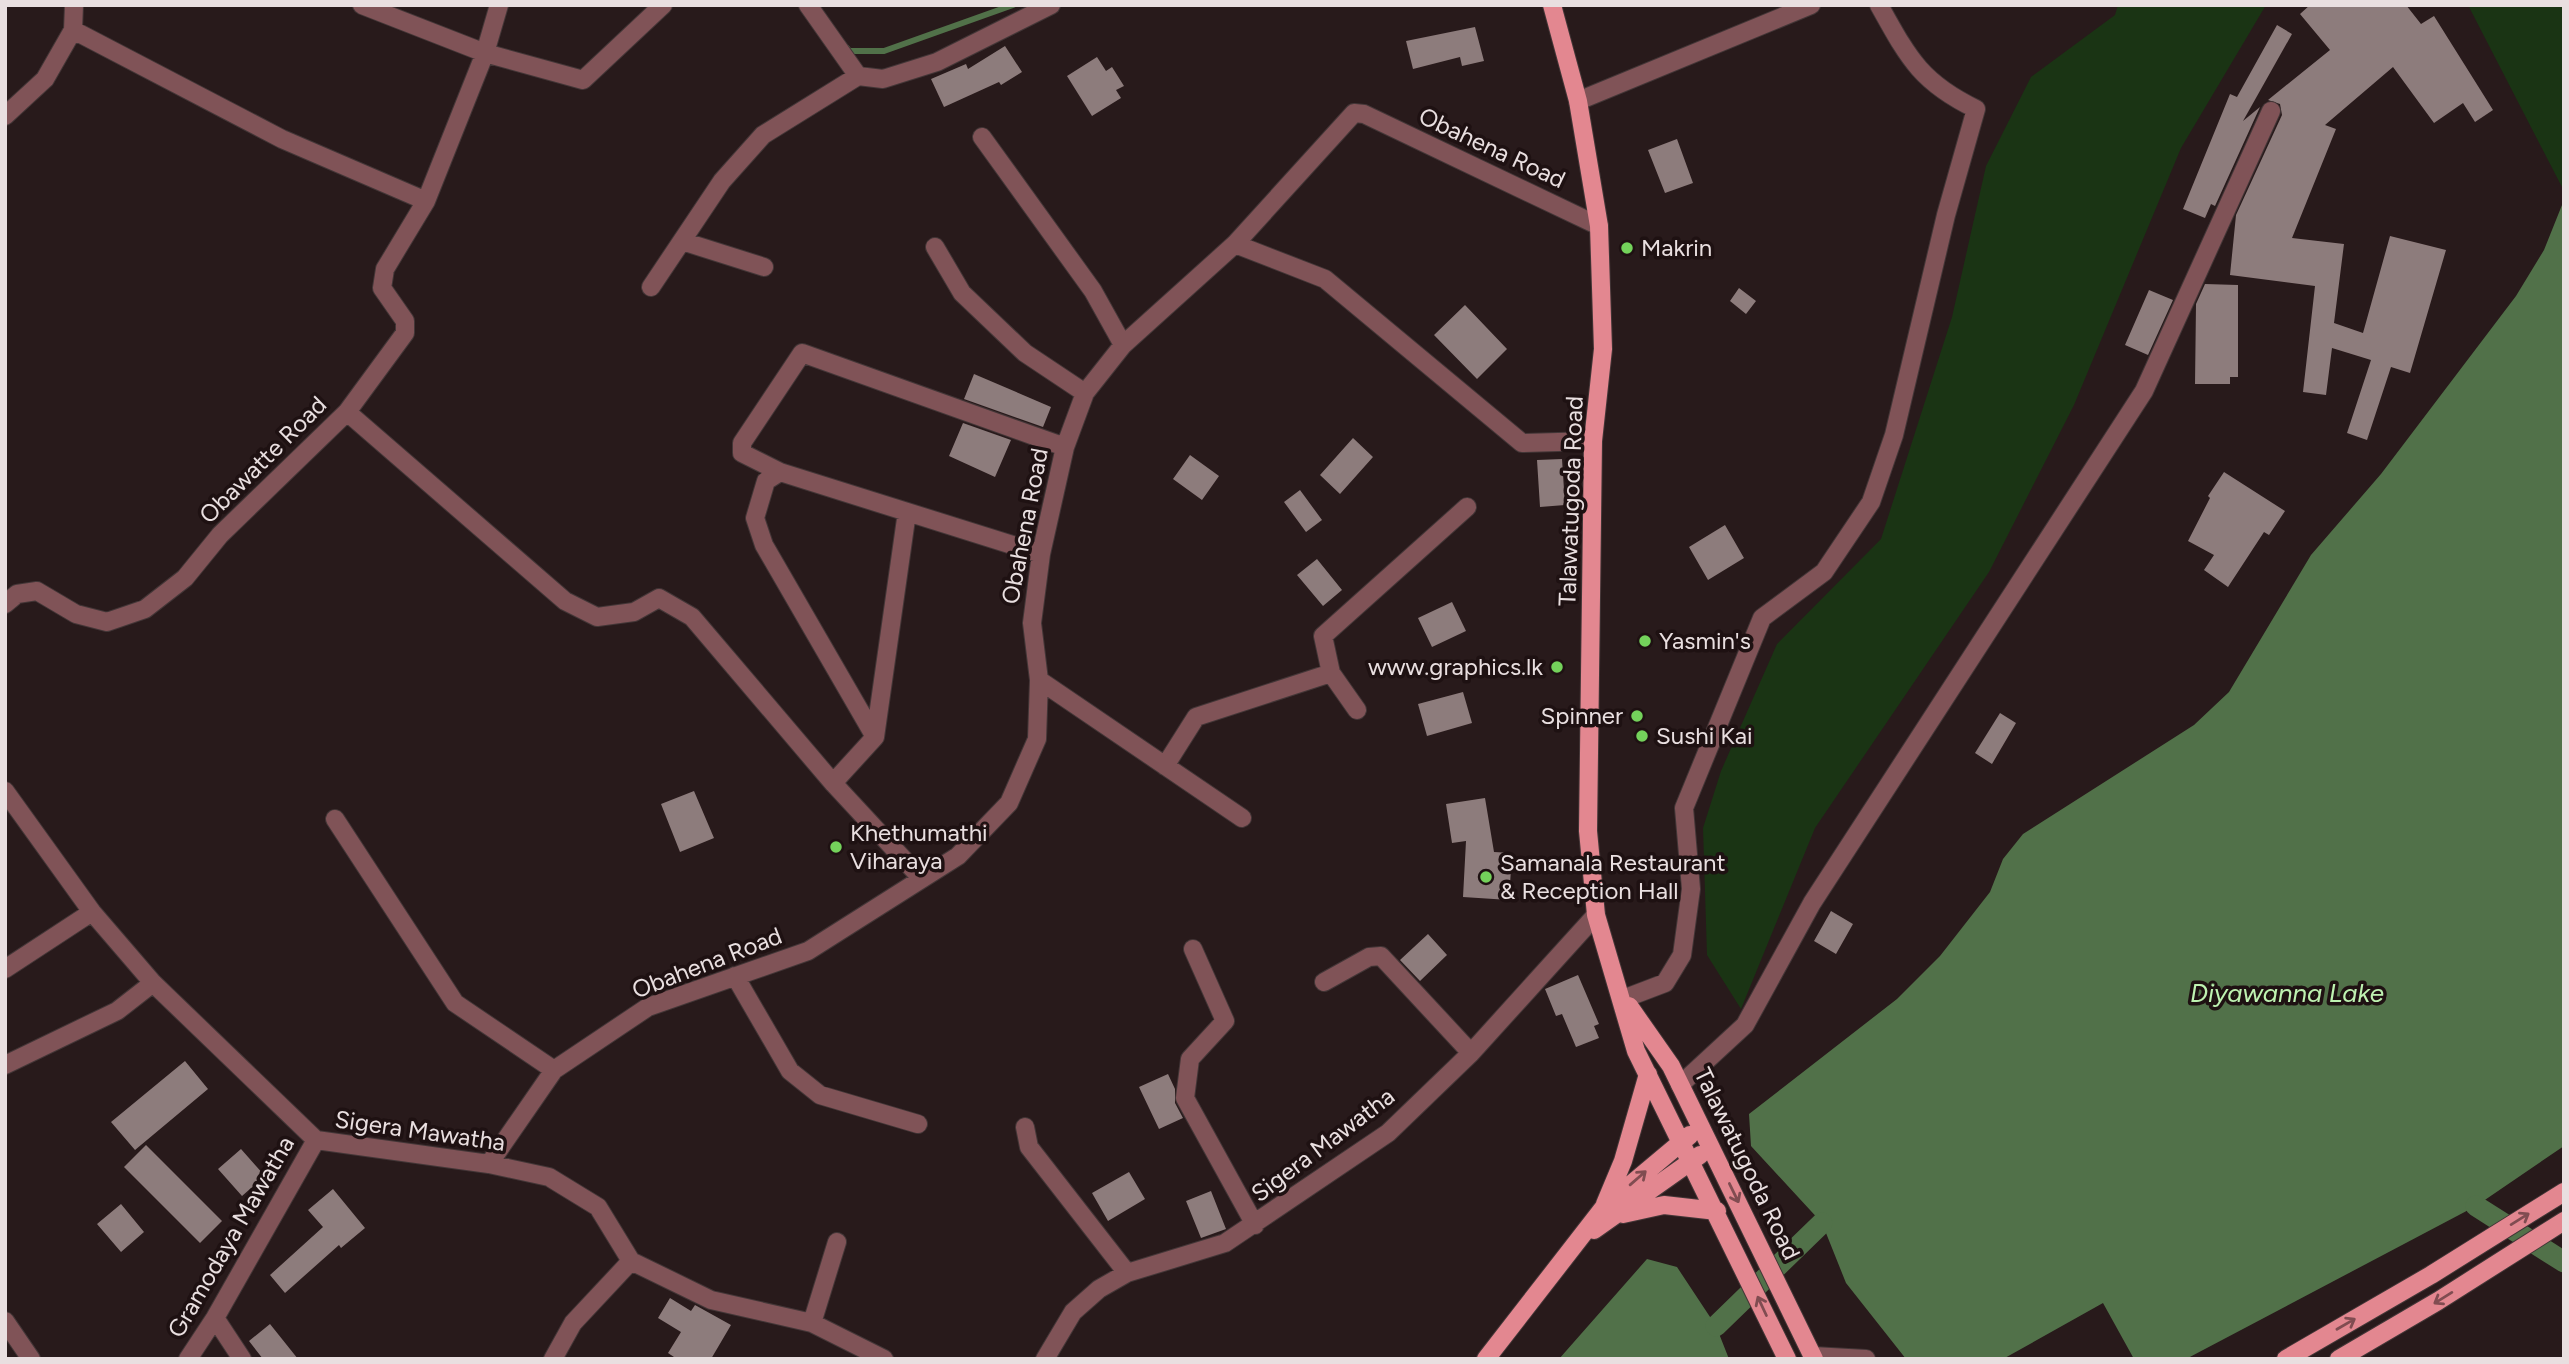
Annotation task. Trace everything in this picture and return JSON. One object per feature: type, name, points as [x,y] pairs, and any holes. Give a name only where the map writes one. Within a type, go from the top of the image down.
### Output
[{"type":"main road","name":"Talawatugoda Road","points":[[1552,5],[1578,101],[1599,226],[1603,349],[1593,441],[1588,831],[1596,915],[1623,999],[1636,1051],[1717,1211],[1786,1357]]},
{"type":"main road","name":"Talawatugoda Road","points":[[1623,999],[1658,1045],[1680,1085],[1811,1353]]},
{"type":"main road","points":[[1607,1213],[1648,1074]]},
{"type":"main road","points":[[1486,1359],[1575,1245],[1681,1141],[1702,1128]]},
{"type":"main road","points":[[1607,1213],[1712,1149]]},
{"type":"main road","points":[[2287,1359],[2557,1196]]},
{"type":"main road","points":[[1607,1213],[1664,1205],[1717,1211]]},
{"type":"main road","points":[[2339,1359],[2438,1301],[2563,1222]]},
{"type":"street","points":[[5,117],[45,79],[73,30],[75,5]]},
{"type":"street","points":[[362,5],[485,52],[583,80],[663,5]]},
{"type":"street","name":"Obawatte Road","points":[[5,604],[17,594],[37,592],[76,614],[107,622],[145,609],[185,578],[220,535],[347,412],[405,333],[405,321],[382,288],[385,270],[426,201],[485,52],[499,5]]},
{"type":"street","points":[[808,5],[858,76]]},
{"type":"street","points":[[651,288],[722,180],[763,135],[858,76],[883,79],[937,62],[1051,5]]},
{"type":"street","points":[[1578,101],[1811,5]]},
{"type":"street","points":[[1623,999],[1665,983],[1682,955],[1691,889],[1684,808],[1762,618],[1824,572],[1871,502],[1895,435],[1946,215],[1976,109],[1944,94],[1909,59],[1879,5]]},
{"type":"street","points":[[73,30],[282,139],[426,201]]},
{"type":"street","points":[[1680,1085],[1745,1026],[1812,904],[2144,391],[2271,111]]},
{"type":"street","name":"Obahena Road","points":[[489,1164],[554,1070],[648,1007],[808,951],[958,856],[1009,803],[1038,739],[1039,680],[1032,623],[1041,554],[1065,447],[1085,393],[1123,345],[1235,244],[1354,113],[1364,114],[1599,226]]},
{"type":"street","points":[[982,137],[1093,291],[1123,345]]},
{"type":"street","points":[[682,241],[764,267]]},
{"type":"street","points":[[1235,244],[1325,279],[1522,443],[1593,441]]},
{"type":"street","points":[[935,247],[962,293],[1026,353],[1085,393]]},
{"type":"street","points":[[1041,554],[780,472],[742,453],[742,443],[802,353],[1065,447]]},
{"type":"street","points":[[347,412],[565,601],[597,617],[634,612],[659,598],[692,617],[833,783],[922,879]]},
{"type":"street","points":[[780,472],[766,481],[755,518],[764,545],[875,737]]},
{"type":"street","points":[[1357,710],[1331,673],[1323,636],[1467,507]]},
{"type":"street","points":[[833,783],[875,737],[906,512]]},
{"type":"street","points":[[1165,766],[1195,717],[1331,673]]},
{"type":"street","points":[[1039,680],[1242,818]]},
{"type":"street","name":"Sigera Mawatha","points":[[8,801],[92,912],[153,983],[316,1140],[489,1164],[549,1177],[598,1207],[631,1261]]},
{"type":"street","points":[[335,819],[455,1003],[554,1070]]},
{"type":"street","points":[[5,969],[92,912]]},
{"type":"street","name":"Sigera Mawatha","points":[[1045,1359],[1073,1312],[1099,1289],[1127,1273],[1225,1243],[1388,1133],[1471,1053],[1596,915]]},
{"type":"street","points":[[1193,949],[1225,1021],[1190,1059],[1185,1098],[1255,1225]]},
{"type":"street","points":[[1324,982],[1369,957],[1381,956],[1471,1053]]},
{"type":"street","points":[[735,976],[790,1071],[820,1095],[918,1124]]},
{"type":"street","points":[[5,1065],[117,1011],[153,983]]},
{"type":"street","points":[[1025,1127],[1029,1147],[1127,1273]]},
{"type":"street","name":"Gramodaya Mawatha","points":[[188,1359],[215,1318],[316,1140]]},
{"type":"street","points":[[812,1323],[837,1242]]},
{"type":"street","points":[[554,1359],[573,1324],[631,1261],[711,1300],[812,1323],[884,1359]]},
{"type":"street","points":[[215,1318],[242,1359]]},
{"type":"street","points":[[5,1321],[31,1359]]},
{"type":"street","points":[[1811,1353],[1866,1359]]},
{"type":"shaded area","points":[[2118,5],[2266,5],[2181,148],[2074,405],[1989,572],[1815,828],[1741,1009],[1707,955],[1703,828],[1721,771],[1777,644],[1881,539],[1952,317],[1986,166],[2031,77],[2115,15]]},
{"type":"shaded area","points":[[2468,5],[2564,5],[2564,191]]},
{"type":"water","name":"Diyawanna Lake","points":[[2564,200],[2564,1146],[2476,1206],[2186,1359],[2134,1359],[2103,1303],[2003,1359],[1906,1359],[1846,1283],[1822,1223],[1751,1146],[1749,1114],[1897,999],[1940,956],[1990,892],[2003,859],[2023,834],[2194,725],[2229,692],[2311,555],[2381,474],[2516,296],[2544,250]]},
{"type":"water","points":[[1647,1259],[1677,1267],[1716,1326],[1729,1359],[1559,1359]]},
{"type":"building","points":[[2310,5],[2406,5],[2421,24],[2434,16],[2493,110],[2475,122],[2463,103],[2434,123],[2393,67],[2325,125],[2336,129],[2292,238],[2344,244],[2334,323],[2363,333],[2390,236],[2446,250],[2410,373],[2391,367],[2367,440],[2347,433],[2371,360],[2332,348],[2326,395],[2303,392],[2315,286],[2230,275],[2236,215],[2282,115],[2280,104],[2268,100],[2330,50],[2300,14]]},
{"type":"building","points":[[2277,25],[2292,34],[2243,121],[2260,107],[2215,206],[2211,204],[2205,218],[2183,209],[2230,94],[2237,97]]},
{"type":"building","points":[[1475,27],[1484,61],[1462,66],[1460,57],[1413,69],[1406,41]]},
{"type":"building","points":[[1005,46],[1022,72],[1001,85],[999,82],[944,107],[931,79],[966,64],[968,69]]},
{"type":"building","points":[[1097,57],[1106,71],[1112,67],[1124,86],[1116,90],[1121,98],[1092,116],[1067,76]]},
{"type":"building","points":[[1677,139],[1693,183],[1665,193],[1648,150]]},
{"type":"building","points":[[2205,284],[2238,285],[2238,377],[2230,377],[2230,384],[2195,384],[2196,304]]},
{"type":"building","points":[[1739,288],[1756,301],[1746,314],[1730,301]]},
{"type":"building","points":[[2149,290],[2173,300],[2148,355],[2125,345]]},
{"type":"building","points":[[1465,305],[1507,349],[1477,379],[1434,335]]},
{"type":"building","points":[[974,374],[1051,407],[1043,427],[964,399]]},
{"type":"building","points":[[963,423],[1011,440],[995,477],[949,456]]},
{"type":"building","points":[[1353,438],[1373,457],[1340,494],[1320,475]]},
{"type":"building","points":[[1190,455],[1219,476],[1202,500],[1173,479]]},
{"type":"building","points":[[1562,459],[1565,505],[1540,507],[1537,460]]},
{"type":"building","points":[[2224,472],[2285,511],[2269,535],[2264,532],[2228,587],[2204,570],[2214,555],[2188,541],[2210,498],[2208,496]]},
{"type":"building","points":[[1300,490],[1322,520],[1306,532],[1284,502]]},
{"type":"building","points":[[1725,525],[1744,558],[1708,580],[1689,547]]},
{"type":"building","points":[[1317,559],[1342,590],[1323,606],[1297,575]]},
{"type":"building","points":[[1452,602],[1466,631],[1432,647],[1418,618]]},
{"type":"building","points":[[1463,692],[1472,723],[1427,736],[1418,704]]},
{"type":"building","points":[[2000,713],[2016,723],[1992,764],[1975,753]]},
{"type":"building","points":[[694,791],[714,838],[680,852],[661,804]]},
{"type":"building","points":[[1485,798],[1494,852],[1512,853],[1509,900],[1463,897],[1466,841],[1452,843],[1446,804]]},
{"type":"building","points":[[1831,911],[1853,924],[1836,954],[1814,941]]},
{"type":"building","points":[[1428,934],[1447,955],[1420,981],[1400,960]]},
{"type":"building","points":[[1578,975],[1599,1024],[1594,1026],[1599,1038],[1576,1047],[1562,1014],[1556,1016],[1545,989]]},
{"type":"building","points":[[185,1061],[208,1089],[135,1150],[111,1122]]},
{"type":"building","points":[[1168,1074],[1175,1089],[1175,1103],[1183,1118],[1159,1129],[1139,1087]]},
{"type":"building","points":[[146,1145],[222,1221],[200,1243],[124,1167]]},
{"type":"building","points":[[241,1149],[265,1176],[242,1196],[218,1169]]},
{"type":"building","points":[[1129,1172],[1145,1199],[1108,1221],[1092,1193]]},
{"type":"building","points":[[333,1189],[365,1228],[341,1248],[339,1245],[285,1293],[270,1275],[323,1227],[308,1210]]},
{"type":"building","points":[[1211,1191],[1226,1229],[1201,1238],[1186,1201]]},
{"type":"building","points":[[121,1204],[144,1232],[121,1252],[97,1224]]},
{"type":"building","points":[[670,1298],[691,1311],[695,1305],[731,1325],[711,1359],[677,1359],[668,1353],[681,1332],[658,1318]]},
{"type":"building","points":[[270,1324],[298,1359],[263,1359],[249,1341]]},
{"type":"waterway","points":[[847,48],[849,51],[884,51],[1013,5]]},
{"type":"waterway","points":[[2476,1206],[2564,1262]]},
{"type":"waterway","points":[[1716,1326],[1822,1223]]},
{"type":"place","name":"Makrin","points":[[1627,248]]},
{"type":"place","name":"Yasmin's","points":[[1645,641]]},
{"type":"place","name":"www.graphics.lk","points":[[1557,667]]},
{"type":"place","name":"Spinner","points":[[1637,716]]},
{"type":"place","name":"Sushi Kai","points":[[1642,736]]},
{"type":"place","name":"Khethumathi Viharaya","points":[[836,847]]},
{"type":"place","name":"Samanala Restaurant & Reception Hall","points":[[1486,877]]}]
